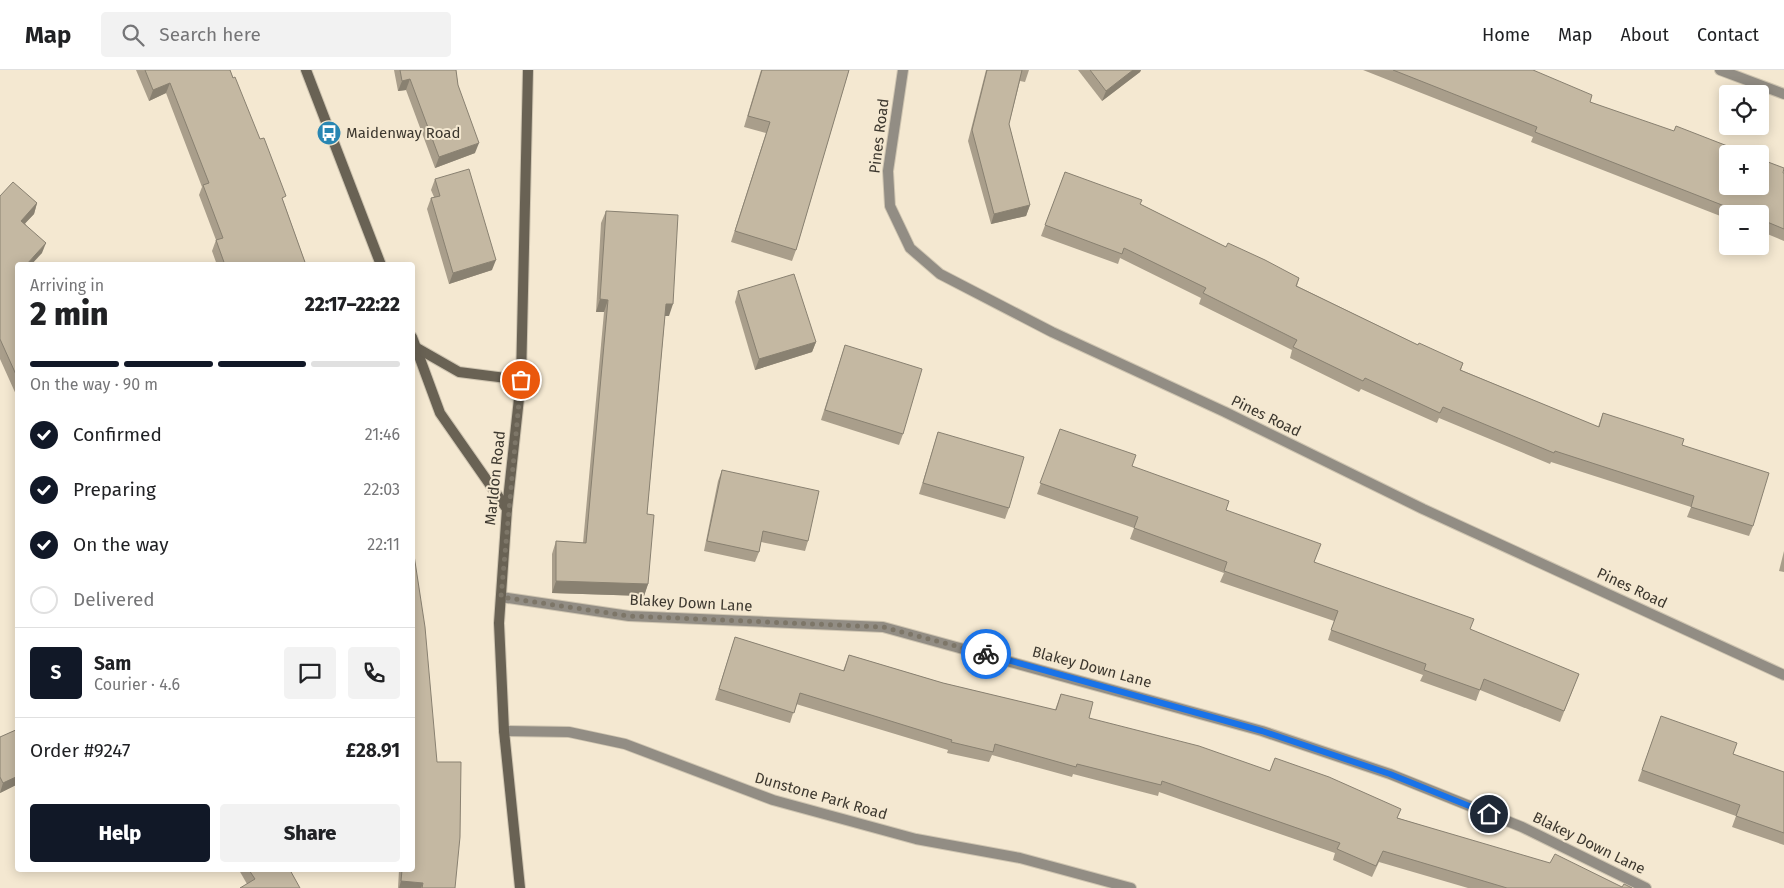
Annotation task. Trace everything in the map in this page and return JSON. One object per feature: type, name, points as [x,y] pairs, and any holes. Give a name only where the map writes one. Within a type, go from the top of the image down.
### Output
[{"type":"main road","points":[[306,70],[380,262]]},
{"type":"main road","name":"Marldon Road","points":[[520,888],[504,731],[499,623],[507,510],[521,380],[528,70]]},
{"type":"main road","points":[[415,344],[440,413],[507,510]]},
{"type":"main road","points":[[417,348],[459,372],[521,380]]},
{"type":"street","name":"Pines Road","points":[[903,70],[888,171],[890,206],[910,248],[940,274],[1052,332],[1224,412],[1423,509],[1784,675]]},
{"type":"street","points":[[1720,70],[1784,94]]},
{"type":"street","name":"Blakey Down Lane","points":[[501,597],[629,616],[883,627],[1262,731],[1372,768],[1522,827],[1646,888]]},
{"type":"street","name":"Dunstone Park Road","points":[[504,731],[570,732],[625,744],[773,800],[916,839],[1020,858],[1131,888]]},
{"type":"building","points":[[145,70],[230,70],[233,78],[235,77],[260,139],[264,138],[286,196],[282,198],[305,262],[224,262],[216,240],[223,238],[203,185],[209,183],[170,83],[153,90]]},
{"type":"building","points":[[400,70],[456,70],[458,85],[479,143],[439,157],[410,79],[402,81]]},
{"type":"building","points":[[762,70],[849,70],[796,250],[735,231],[770,122],[748,116]]},
{"type":"building","points":[[987,70],[1022,70],[1009,124],[1030,205],[994,214],[972,130]]},
{"type":"building","points":[[1090,70],[1133,70],[1106,91]]},
{"type":"building","points":[[1393,70],[1533,70],[1592,95],[1590,102],[1674,131],[1676,126],[1725,145],[1719,145],[1719,195],[1769,195],[1769,162],[1784,168],[1784,229],[1769,223],[1769,205],[1722,205],[1535,132],[1537,127]]},
{"type":"building","points":[[469,169],[496,260],[453,273],[431,198],[440,196],[435,179]]},
{"type":"building","points":[[1065,172],[1142,200],[1140,204],[1226,247],[1228,243],[1265,260],[1299,278],[1296,286],[1418,345],[1419,343],[1463,363],[1460,370],[1599,427],[1603,413],[1684,439],[1682,445],[1769,473],[1753,526],[1691,507],[1694,496],[1555,451],[1554,453],[1443,407],[1440,413],[1365,378],[1363,381],[1293,347],[1297,340],[1203,293],[1206,288],[1124,248],[1122,254],[1045,225]]},
{"type":"building","points":[[13,182],[37,203],[21,221],[46,243],[29,262],[15,262],[15,372],[0,339],[0,196]]},
{"type":"building","points":[[606,211],[678,215],[673,304],[666,304],[647,514],[654,515],[648,584],[556,581],[556,541],[586,543],[608,300],[600,299]]},
{"type":"building","points":[[794,274],[816,342],[759,359],[738,291]]},
{"type":"building","points":[[845,345],[922,369],[903,434],[825,410]]},
{"type":"building","points":[[1060,429],[1136,455],[1132,466],[1229,501],[1226,510],[1321,544],[1314,562],[1474,619],[1470,629],[1579,674],[1564,711],[1484,679],[1480,690],[1424,670],[1426,664],[1331,630],[1338,611],[1224,571],[1227,562],[1134,528],[1138,517],[1040,483]]},
{"type":"building","points":[[938,432],[1024,457],[1009,508],[923,483]]},
{"type":"building","points":[[722,470],[819,491],[808,541],[763,531],[759,552],[707,541]]},
{"type":"building","points":[[415,562],[425,627],[437,762],[461,762],[460,837],[455,888],[422,888],[423,883],[401,881],[402,872],[415,872]]},
{"type":"building","points":[[735,637],[844,671],[849,655],[943,683],[1056,710],[1061,694],[1093,702],[1089,718],[1199,746],[1270,771],[1275,758],[1329,777],[1401,809],[1397,818],[1550,863],[1555,854],[1622,887],[1624,884],[1632,888],[1507,888],[1383,851],[1376,866],[1337,849],[1340,843],[1162,781],[1161,785],[1077,764],[1076,767],[995,744],[993,752],[951,742],[952,740],[800,693],[794,713],[719,689]]},
{"type":"building","points":[[1661,716],[1737,743],[1733,754],[1784,772],[1784,833],[1736,816],[1740,805],[1642,770]]},
{"type":"building","points":[[15,730],[15,777],[3,783],[0,777],[0,737]]},
{"type":"building","points":[[250,872],[291,872],[300,888],[240,888],[255,879]]},
{"type":"way so far","points":[[521,380],[508,500],[501,597],[629,616],[883,627],[986,654]]},
{"type":"place","name":"Maidenway Road","points":[[329,133]]},
{"type":"route","points":[[986,654],[1262,731],[1390,774],[1489,814]]}]
